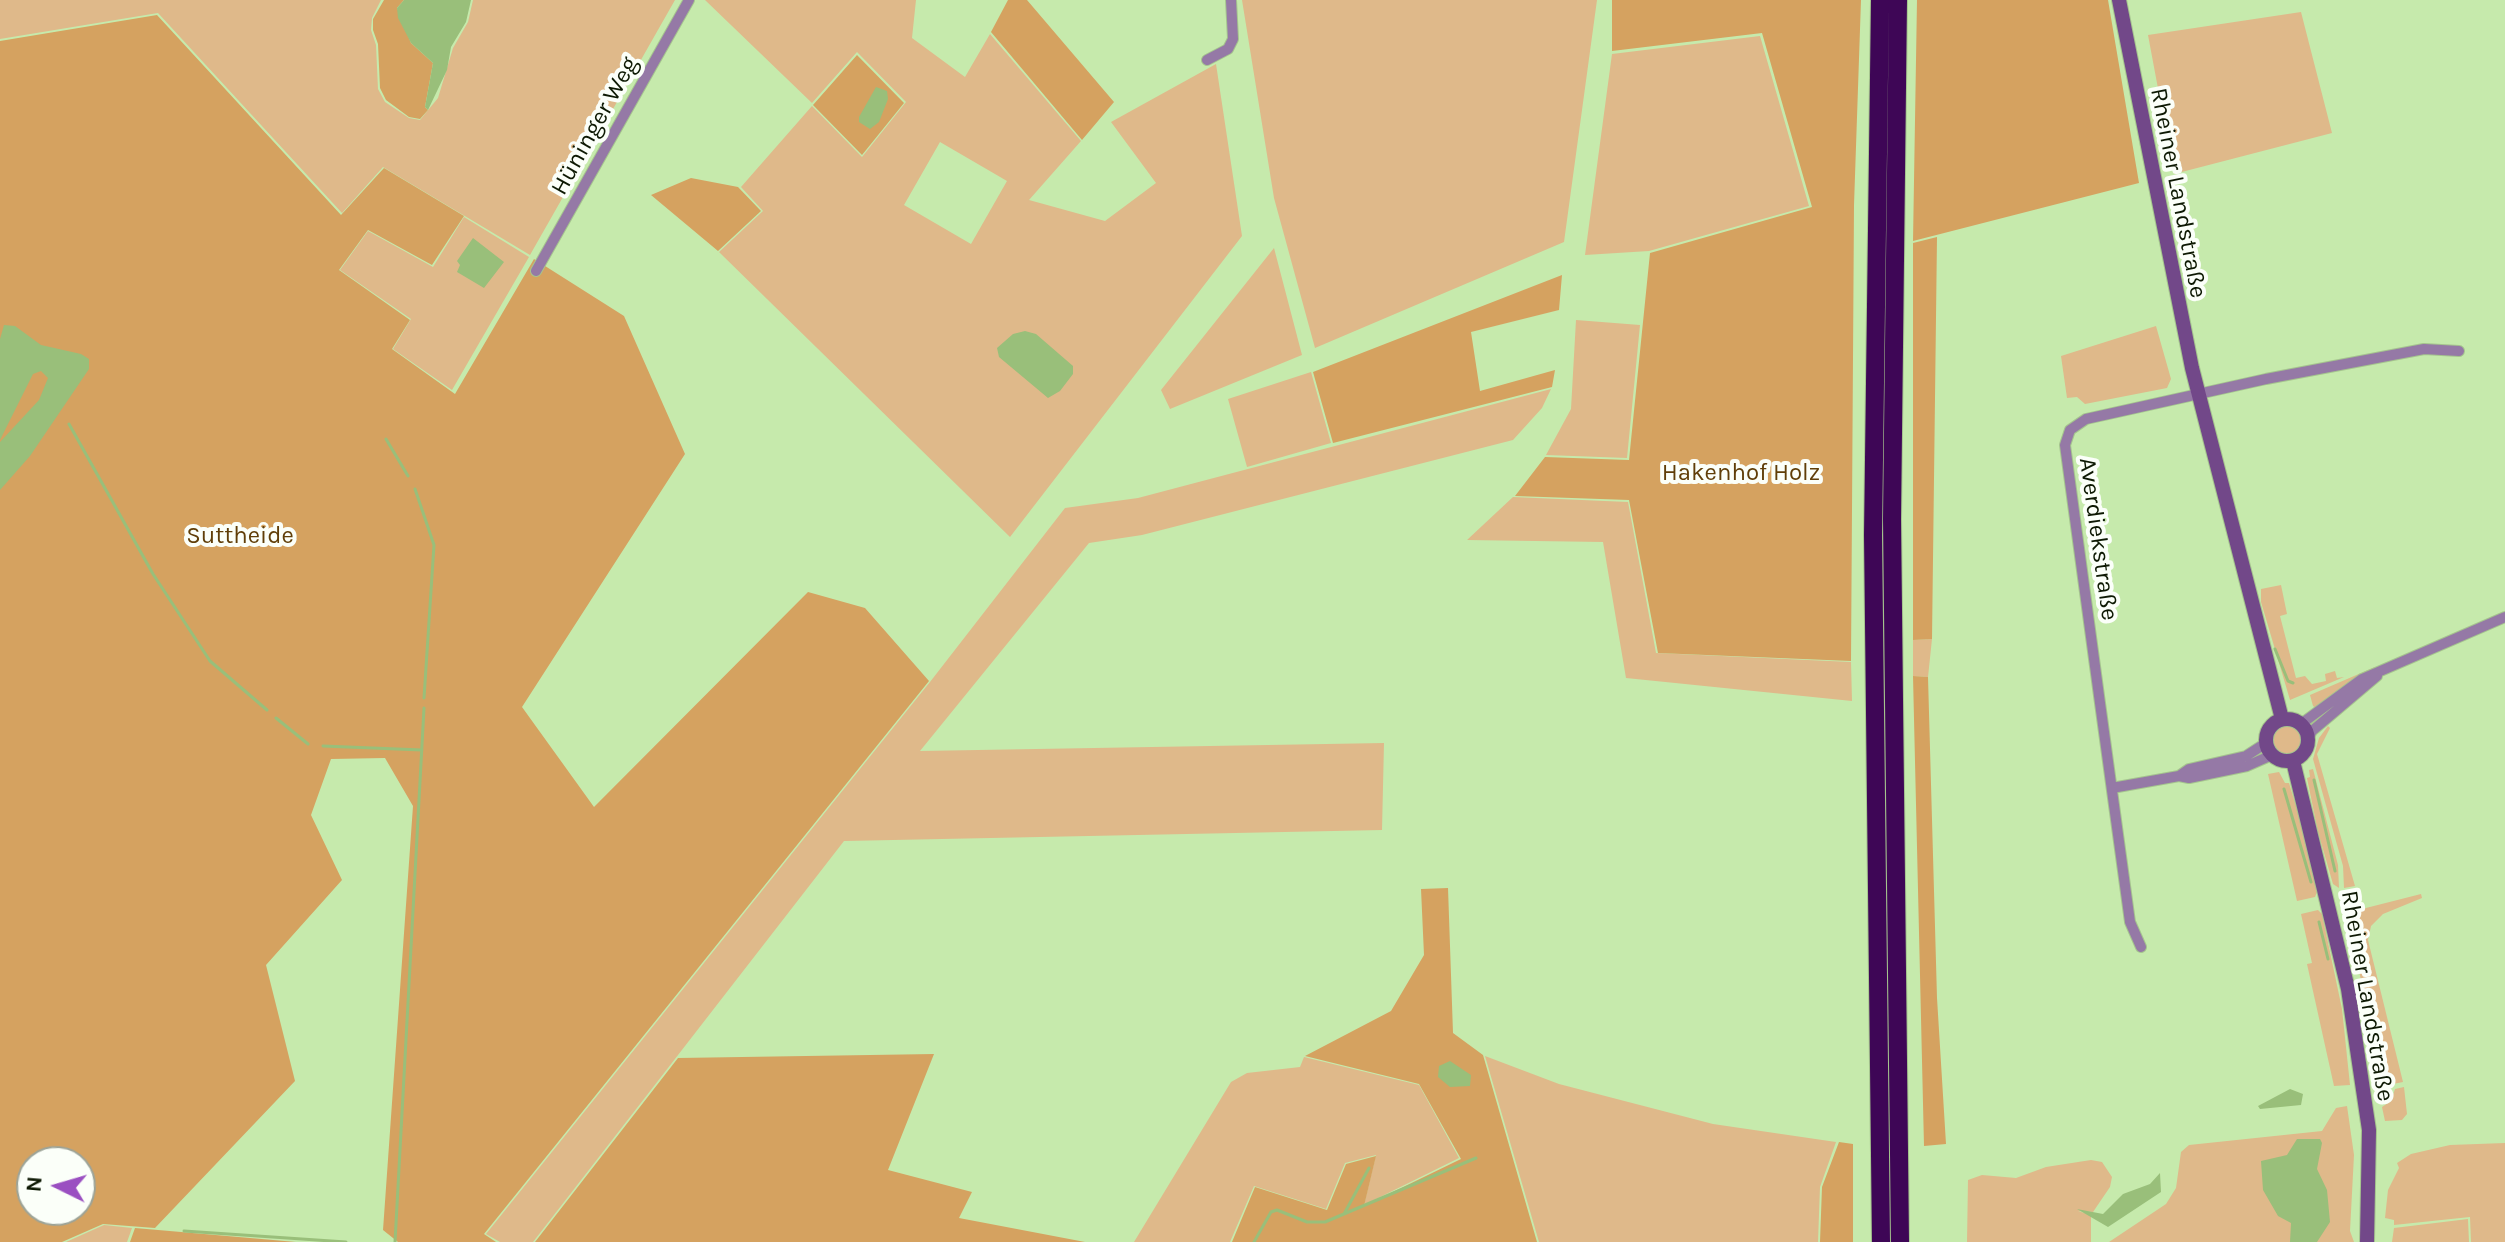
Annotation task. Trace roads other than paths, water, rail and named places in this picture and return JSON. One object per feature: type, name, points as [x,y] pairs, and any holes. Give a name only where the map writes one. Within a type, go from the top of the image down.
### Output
[{"type":"highway","points":[[1880,0],[1873,567],[1881,1242]]},
{"type":"highway","points":[[1898,0],[1892,550],[1900,1242]]},
{"type":"street","name":"Hüninger Weg","points":[[536,271],[689,0]]},
{"type":"street","points":[[1207,60],[1228,49],[1233,39],[1231,0]]},
{"type":"street","name":"Rheiner Landstraße","points":[[2119,0],[2146,150],[2197,393],[2282,719]]},
{"type":"street","points":[[2197,393],[2424,349],[2459,351]]},
{"type":"street","name":"Averdiekstraße","points":[[2141,947],[2130,922],[2066,437],[2072,426],[2086,419],[2197,393]]},
{"type":"street","points":[[2382,672],[2312,731],[2304,752],[2293,761],[2282,761],[2269,749],[2268,731],[2282,719],[2301,724],[2317,715],[2353,684],[2505,617]]},
{"type":"street","points":[[2301,724],[2308,738]]},
{"type":"street","points":[[2112,788],[2179,776],[2189,769],[2269,749]]},
{"type":"street","name":"Rheiner Landstraße","points":[[2293,761],[2332,912],[2348,989],[2369,1130],[2367,1242]]},
{"type":"waterway","points":[[69,424],[153,574],[210,661],[267,710]]},
{"type":"waterway","points":[[386,439],[408,476]]},
{"type":"waterway","points":[[415,489],[434,545],[424,698]]},
{"type":"waterway","points":[[2275,649],[2288,681],[2293,683]]},
{"type":"waterway","points":[[395,1242],[424,708]]},
{"type":"waterway","points":[[276,718],[308,744]]},
{"type":"waterway","points":[[323,746],[422,750]]},
{"type":"waterway","points":[[2314,780],[2335,871]]},
{"type":"waterway","points":[[2284,789],[2311,882]]},
{"type":"waterway","points":[[2319,922],[2328,959]]},
{"type":"waterway","points":[[1254,1242],[1271,1212],[1277,1210],[1307,1222],[1325,1222],[1476,1158]]},
{"type":"waterway","points":[[1344,1214],[1369,1168]]},
{"type":"waterway","points":[[184,1231],[346,1242]]},
{"type":"park label","name":"Hakenhof Holz","points":[[1741,473]]},
{"type":"park label","name":"Suttheide","points":[[240,536]]}]
